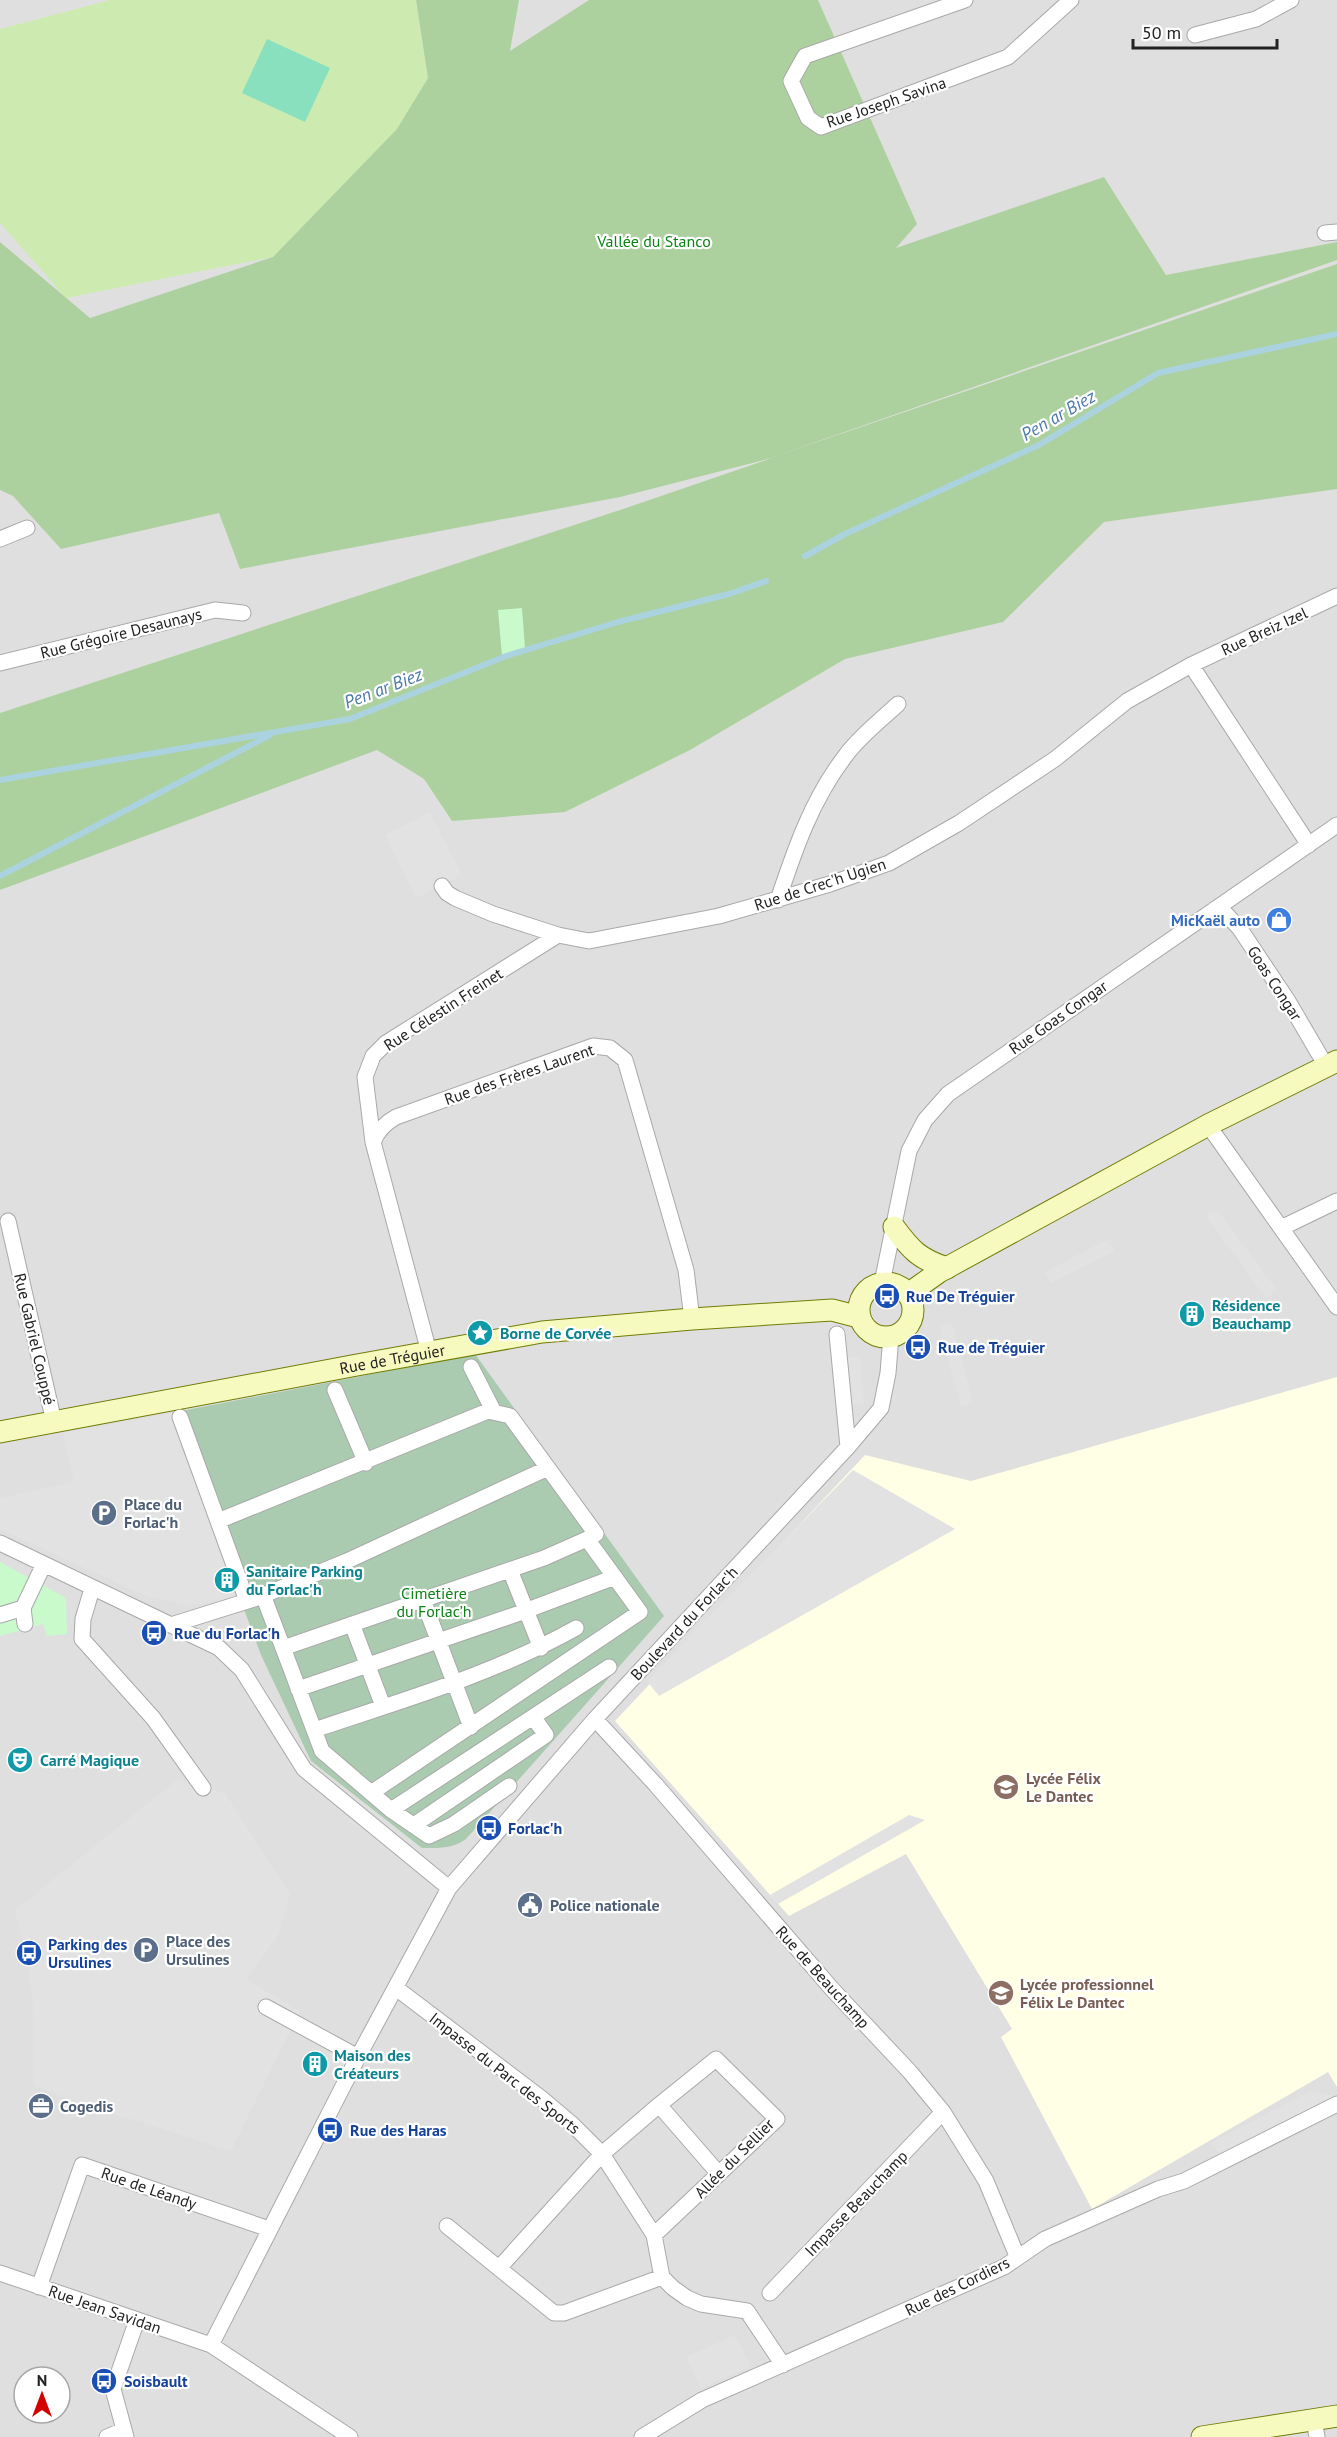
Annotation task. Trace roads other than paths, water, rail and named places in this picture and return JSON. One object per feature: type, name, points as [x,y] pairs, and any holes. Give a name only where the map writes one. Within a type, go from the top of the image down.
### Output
[{"type":"main road","points":[[908,1294],[947,1268],[1208,1125],[1331,1063]]},
{"type":"main road","points":[[894,1227],[910,1249],[925,1261],[947,1268]]},
{"type":"main road","points":[[882,1283],[895,1285],[908,1294],[913,1309],[909,1324],[900,1333],[878,1336],[870,1332],[859,1317],[860,1302],[864,1294],[873,1286],[882,1283]]},
{"type":"main road","name":"Rue de Tréguier","points":[[0,1432],[542,1332],[692,1318],[832,1310],[859,1317]]},
{"type":"main road","points":[[1202,2437],[1316,2428],[1337,2416]]},
{"type":"street","name":"Rue Joseph Savina","points":[[965,0],[805,56],[790,81],[808,117],[821,127],[1008,57],[1071,0]]},
{"type":"street","points":[[1195,34],[1256,19],[1291,0]]},
{"type":"street","points":[[0,539],[27,528]]},
{"type":"street","name":"Rue Breiz Izel","points":[[1191,665],[1337,596]]},
{"type":"street","name":"Rue Grégoire Desaunays","points":[[0,663],[216,610],[243,613]]},
{"type":"street","points":[[1191,665],[1309,845]]},
{"type":"street","name":"Rue de Crec'h Ugien","points":[[442,886],[447,893],[464,903],[493,914],[558,935],[589,941],[719,916],[778,900],[889,863],[959,823],[1055,759],[1127,701],[1191,665]]},
{"type":"street","points":[[778,900],[801,831],[819,796],[846,754],[898,704]]},
{"type":"street","name":"Rue Goas Congar","points":[[882,1283],[909,1151],[926,1120],[948,1094],[1337,825]]},
{"type":"street","name":"Goas Congar","points":[[1215,909],[1226,914],[1240,929],[1331,1063]]},
{"type":"street","name":"Rue Célestin Freinet","points":[[373,1142],[365,1077],[373,1056],[386,1043],[558,935]]},
{"type":"street","name":"Rue des Frères Laurent","points":[[373,1142],[381,1128],[396,1117],[593,1046],[610,1048],[625,1060],[686,1270],[692,1318]]},
{"type":"street","points":[[1208,1125],[1337,1307]]},
{"type":"street","points":[[373,1142],[429,1352]]},
{"type":"street","points":[[1281,1228],[1337,1201]]},
{"type":"street","name":"Rue Gabriel Couppé","points":[[8,1221],[54,1422]]},
{"type":"street","name":"Boulevard du Forlac'h","points":[[449,1888],[595,1719],[848,1447],[837,1334]]},
{"type":"street","points":[[848,1447],[881,1408],[891,1336]]},
{"type":"street","points":[[471,1367],[494,1412]]},
{"type":"street","points":[[335,1390],[366,1462]]},
{"type":"street","points":[[218,1521],[488,1411],[510,1416],[596,1534],[544,1558],[283,1648]]},
{"type":"street","points":[[180,1417],[247,1601]]},
{"type":"street","points":[[171,1625],[247,1601],[347,1561],[548,1468]]},
{"type":"street","points":[[371,1793],[640,1612],[587,1539]]},
{"type":"street","points":[[0,1543],[219,1648],[242,1670],[304,1769],[449,1888],[358,2057],[211,2345]]},
{"type":"street","points":[[0,1615],[24,1616],[44,1564]]},
{"type":"street","points":[[510,1570],[541,1648]]},
{"type":"street","points":[[298,1689],[615,1577]]},
{"type":"street","points":[[92,1589],[83,1619],[82,1639],[153,1718],[203,1788]]},
{"type":"street","points":[[263,1595],[322,1751],[391,1810],[429,1836],[454,1824],[509,1786]]},
{"type":"street","points":[[423,1600],[471,1726]]},
{"type":"street","points":[[352,1624],[383,1706]]},
{"type":"street","points":[[314,1730],[454,1682],[541,1648],[576,1628]]},
{"type":"street","points":[[391,1810],[609,1666]]},
{"type":"street","points":[[414,1825],[546,1734],[533,1717]]},
{"type":"street","name":"Rue de Beauchamp","points":[[595,1719],[656,1785],[832,1989],[910,2072],[943,2112],[986,2181],[1017,2256]]},
{"type":"street","name":"Impasse du Parc des Sports","points":[[396,1988],[541,2097],[602,2154],[654,2235],[662,2277]]},
{"type":"street","points":[[266,2007],[358,2057]]},
{"type":"street","name":"Allée du Sellier","points":[[499,2268],[602,2154],[659,2104],[716,2059],[777,2119],[654,2235]]},
{"type":"street","points":[[659,2104],[719,2174]]},
{"type":"street","name":"Rue des Cordiers","points":[[642,2437],[702,2400],[1004,2267],[1045,2239],[1158,2189],[1184,2181],[1337,2104]]},
{"type":"street","name":"Impasse Beauchamp","points":[[770,2293],[943,2112]]},
{"type":"street","name":"Rue de Léandy","points":[[39,2286],[82,2165],[269,2229]]},
{"type":"street","points":[[447,2226],[554,2313],[564,2313],[662,2277],[687,2298],[701,2304],[747,2311],[783,2365]]},
{"type":"street","name":"Rue Jean Savidan","points":[[0,2273],[211,2345],[350,2437]]},
{"type":"street","points":[[107,2437],[125,2433],[113,2389],[137,2320]]},
{"type":"waterway","name":"Pen ar Biez","points":[[805,556],[843,535],[1039,445],[1158,373],[1337,334]]},
{"type":"waterway","name":"Pen ar Biez","points":[[0,780],[350,719],[506,656],[618,622],[729,594],[766,581]]},
{"type":"waterway","points":[[0,876],[270,735]]},
{"type":"place","name":"MicKaël auto","points":[[1279,920]]},
{"type":"place","name":"Rue De Tréguier","points":[[887,1296]]},
{"type":"place","name":"Résidence Beauchamp","points":[[1192,1314]]},
{"type":"place","name":"Borne de Corvée","points":[[480,1333]]},
{"type":"place","name":"Rue de Tréguier","points":[[918,1347]]},
{"type":"place","name":"Place du Forlac'h","points":[[104,1513]]},
{"type":"place","name":"Sanitaire Parking du Forlac'h","points":[[227,1580]]},
{"type":"place","name":"Rue du Forlac'h","points":[[154,1633]]},
{"type":"place","name":"Carré Magique","points":[[20,1760]]},
{"type":"place","name":"Lycée Félix Le Dantec","points":[[1006,1787]]},
{"type":"place","name":"Forlac'h","points":[[489,1828]]},
{"type":"place","name":"Police nationale","points":[[530,1905]]},
{"type":"place","name":"Place des Ursulines","points":[[146,1950]]},
{"type":"place","name":"Parking des Ursulines","points":[[29,1953]]},
{"type":"place","name":"Lycée professionnel Félix Le Dantec","points":[[1001,1993]]},
{"type":"place","name":"Maison des Créateurs","points":[[315,2064]]},
{"type":"place","name":"Cogedis","points":[[41,2106]]},
{"type":"place","name":"Rue des Haras","points":[[330,2130]]},
{"type":"place","name":"Soisbault","points":[[104,2381]]},
{"type":"park label","name":"Vallée du Stanco","points":[[654,241]]},
{"type":"park label","name":"Cimetière du Forlac’h","points":[[434,1602]]}]
